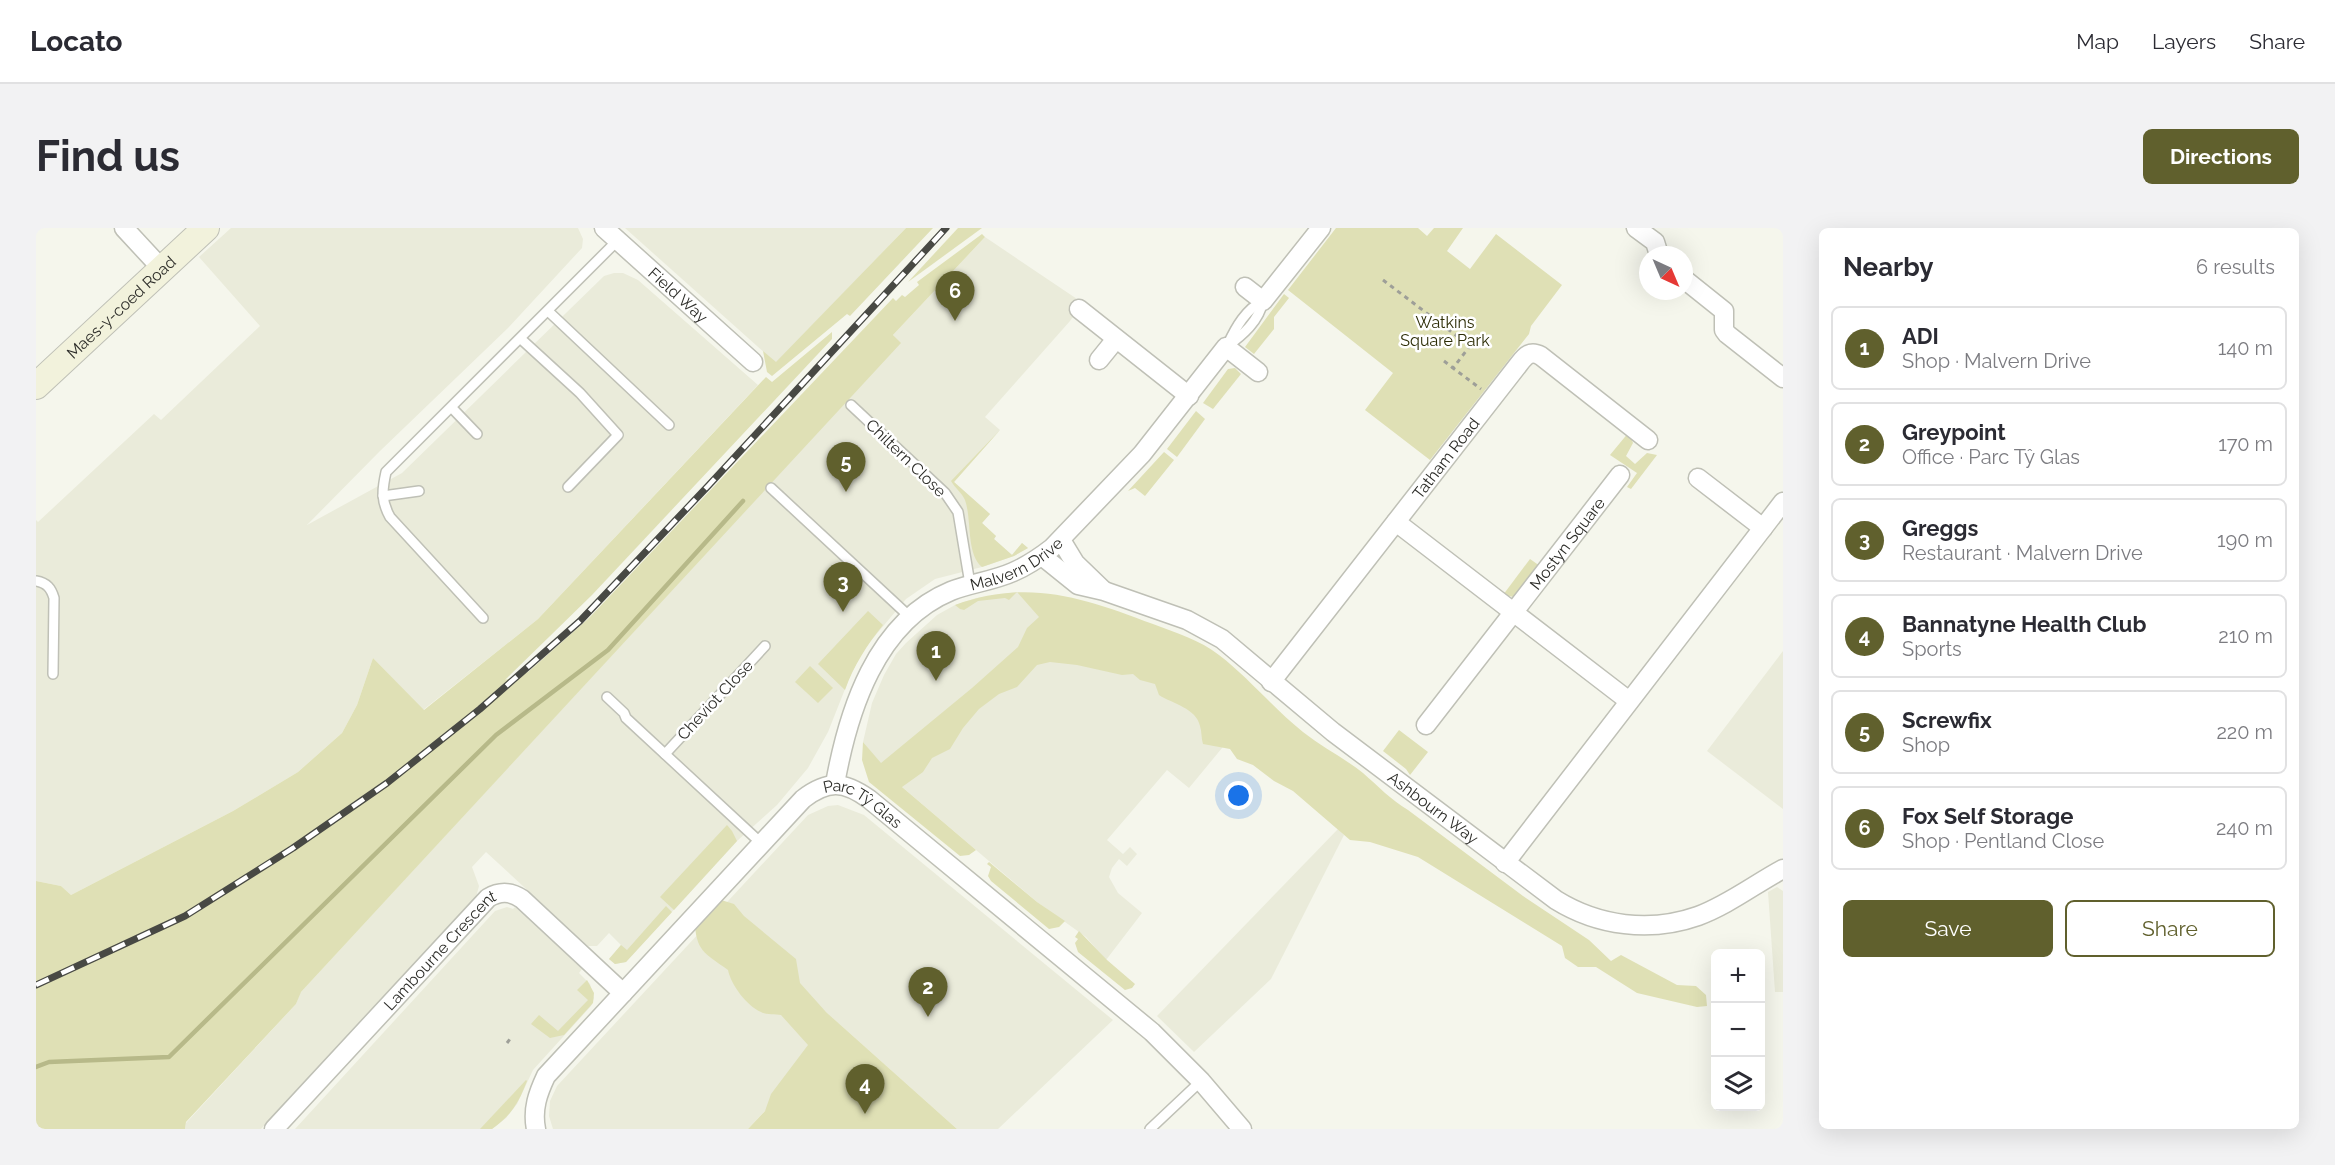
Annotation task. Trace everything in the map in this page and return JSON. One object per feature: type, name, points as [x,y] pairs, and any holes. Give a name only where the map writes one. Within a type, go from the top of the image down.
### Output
[{"type":"street","points":[[124,228],[162,269]]},
{"type":"street","name":"Maes-y-coed Road","points":[[36,386],[206,228]]},
{"type":"street","points":[[1245,287],[1263,301],[1321,228]]},
{"type":"street","points":[[1636,228],[1660,242]]},
{"type":"street","name":"Field Way","points":[[611,234],[753,362]]},
{"type":"street","points":[[1693,286],[1724,311],[1726,318],[1724,330],[1727,334],[1783,378]]},
{"type":"street","points":[[1079,309],[1189,396]]},
{"type":"street","points":[[1100,360],[1116,339]]},
{"type":"street","points":[[1226,347],[1258,372]]},
{"type":"street","name":"Malvern Drive","points":[[835,784],[845,736],[870,671],[887,643],[910,617],[940,596],[970,584],[1011,573],[1042,556],[1061,540],[1142,454],[1226,347]]},
{"type":"street","name":"Tatham Road","points":[[1271,682],[1519,364],[1530,354],[1535,353],[1541,356],[1648,440]]},
{"type":"street","name":"Mostyn Square","points":[[1426,725],[1620,475]]},
{"type":"street","points":[[1698,478],[1763,528]]},
{"type":"street","points":[[1506,862],[1783,502]]},
{"type":"street","points":[[1396,522],[1629,701]]},
{"type":"street","name":"Ashbourn Way","points":[[1061,540],[1075,563],[1104,591]]},
{"type":"street","name":"Ashbourn Way","points":[[1042,556],[1078,585],[1104,591],[1205,628],[1232,647],[1271,682],[1383,771],[1568,907],[1610,922],[1642,926],[1671,923],[1716,908],[1783,869]]},
{"type":"street","name":"Parc Tŷ Glas","points":[[531,1127],[539,1090],[546,1076],[803,799],[820,788],[835,784],[854,789],[869,799],[1152,1032],[1201,1081],[1242,1129]]},
{"type":"street","name":"Lambourne Crescent","points":[[274,1129],[488,898],[495,894],[507,892],[522,899],[623,993]]},
{"type":"lane","points":[[483,618],[390,517],[383,504],[386,472],[548,311],[611,234]]},
{"type":"lane","points":[[1226,347],[1243,335],[1261,311],[1263,301]]},
{"type":"lane","points":[[548,311],[669,425]]},
{"type":"lane","points":[[521,339],[580,393],[618,435],[568,488]]},
{"type":"lane","name":"Chiltern Close","points":[[851,405],[937,485],[952,502],[958,512],[970,584]]},
{"type":"lane","points":[[452,408],[477,434]]},
{"type":"lane","points":[[771,488],[910,617]]},
{"type":"lane","points":[[383,496],[419,491]]},
{"type":"lane","points":[[36,581],[46,584],[54,598],[53,674]]},
{"type":"lane","name":"Cheviot Close","points":[[665,754],[765,646]]},
{"type":"lane","name":"Cheviot Close","points":[[607,696],[626,718],[761,843]]},
{"type":"lane","points":[[1150,1129],[1201,1081]]},
{"type":"path","points":[[1383,280],[1470,346],[1453,368]]},
{"type":"path","points":[[1444,361],[1485,393]]},
{"type":"shaded area","points":[[231,228],[578,228],[583,239],[582,248],[508,328],[307,525],[402,473],[604,276],[623,273],[638,280],[758,385],[538,619],[423,710],[373,658],[357,705],[342,733],[298,772],[233,811],[71,895],[61,886],[36,881],[36,520],[38,522],[154,414],[161,420],[260,326],[199,257]]},
{"type":"shaded area","points":[[625,228],[906,228],[776,363]]},
{"type":"shaded area","points":[[985,237],[1083,303],[1070,321],[985,417],[1000,430],[954,482],[990,514],[982,523],[996,536],[994,539],[1012,555],[1022,543],[1028,548],[1014,556],[982,567],[935,579],[906,599],[864,649],[851,674],[828,732],[808,768],[777,805],[737,841],[626,962],[615,964],[609,959],[621,945],[609,933],[597,946],[588,946],[486,852],[472,867],[479,886],[476,897],[261,1129],[185,1129],[186,1123],[296,1004],[300,993],[900,343],[893,335]]},
{"type":"shaded area","points":[[1017,592],[1150,673],[1227,742],[1189,788],[1167,770],[1107,840],[1123,854],[1130,847],[1137,854],[1127,866],[1119,859],[1109,877],[1118,893],[1142,913],[1106,960],[1086,937],[1037,902],[881,769],[883,767],[863,742],[872,703],[884,675],[896,654],[906,643],[937,615],[955,605],[976,598]]},
{"type":"shaded area","points":[[1783,651],[1783,809],[1707,751]]},
{"type":"shaded area","points":[[838,805],[864,815],[1113,1020],[998,1129],[957,1129],[716,914],[808,815],[828,806]]},
{"type":"shaded area","points":[[1338,829],[1344,835],[1271,979],[1194,1052],[1157,1016]]},
{"type":"shaded area","points":[[1777,887],[1783,891],[1783,992],[1775,992],[1768,892]]},
{"type":"shaded area","points":[[507,907],[513,909],[515,907],[582,969],[579,973],[590,984],[594,998],[591,1006],[533,1070],[517,1104],[506,1118],[492,1129],[295,1129],[495,911]]},
{"type":"shaded area","points":[[701,931],[826,1045],[748,1129],[553,1129],[549,1116],[550,1101],[557,1086]]},
{"type":"green space","points":[[906,228],[933,228],[850,316],[847,314],[772,376],[767,372],[763,351],[776,362]]},
{"type":"green space","points":[[958,228],[982,228],[908,282]]},
{"type":"green space","name":"Watkins Square Park","points":[[1336,228],[1418,228],[1427,236],[1434,228],[1463,228],[1447,251],[1470,269],[1496,234],[1562,285],[1531,326],[1529,334],[1430,460],[1365,410],[1393,373],[1288,290]]},
{"type":"green space","points":[[982,234],[985,237],[893,335],[901,343],[301,992],[296,1004],[186,1122],[185,1129],[36,1129],[36,881],[61,886],[71,895],[233,811],[298,772],[342,733],[357,705],[373,658],[424,710],[538,619],[766,377],[772,382],[832,332],[832,339],[592,595],[505,680],[528,672],[589,618],[893,298],[896,301],[902,295],[905,297],[919,285],[917,282]]},
{"type":"green space","points":[[1284,294],[1289,298],[1274,317],[1274,329],[1254,354],[1245,347]]},
{"type":"green space","points":[[1235,368],[1241,374],[1213,409],[1203,403],[1228,369]]},
{"type":"green space","points":[[1196,411],[1205,419],[1177,457],[1167,449]]},
{"type":"green space","points":[[1000,430],[954,482],[990,514],[982,523],[996,536],[994,539],[1012,555],[1022,543],[1028,548],[1014,556],[982,567],[971,545],[965,500],[951,481]]},
{"type":"green space","points":[[1629,432],[1633,443],[1626,456],[1635,464],[1647,453],[1657,455],[1631,489],[1627,487],[1637,473],[1610,455]]},
{"type":"green space","points":[[1164,452],[1174,460],[1145,496],[1135,488],[1128,491]]},
{"type":"green space","points":[[1530,559],[1540,566],[1514,597],[1503,595]]},
{"type":"green space","points":[[1032,592],[1080,599],[1179,634],[1212,650],[1241,673],[1303,732],[1363,773],[1396,802],[1523,896],[1589,940],[1611,961],[1621,955],[1677,985],[1696,986],[1706,995],[1707,1006],[1697,1007],[1637,993],[1596,967],[1578,967],[1565,958],[1562,946],[1418,857],[1370,842],[1350,840],[1293,791],[1274,781],[1253,765],[1237,759],[1230,749],[1203,744],[1200,726],[1194,715],[1159,695],[1155,684],[1140,680],[1133,674],[1122,675],[1077,665],[1050,662],[1037,665],[1017,687],[999,694],[979,709],[963,728],[950,749],[932,758],[923,772],[902,787],[976,850],[969,855],[960,856],[869,782],[862,760],[863,742],[881,763],[1018,647],[1027,628],[1039,617],[1018,593]]},
{"type":"green space","points":[[1016,593],[1009,600],[1005,598],[978,601],[964,610],[955,605],[982,597]]},
{"type":"green space","points":[[868,611],[883,625],[861,656],[845,690],[818,664]]},
{"type":"green space","points":[[810,666],[833,688],[818,703],[795,682]]},
{"type":"green space","points":[[1399,730],[1428,752],[1410,775],[1406,769],[1383,751]]},
{"type":"green space","points":[[727,825],[737,841],[674,910],[660,897]]},
{"type":"green space","points":[[989,862],[1037,902],[1065,921],[1059,927],[1049,929],[991,881],[988,876],[991,867],[987,864]]},
{"type":"green space","points":[[718,899],[734,904],[744,916],[796,959],[800,983],[826,1012],[957,1129],[748,1129],[765,1111],[771,1094],[808,1045],[781,1015],[763,1013],[750,1005],[736,988],[728,970],[709,957],[701,948],[695,926]]},
{"type":"green space","points":[[666,906],[672,912],[626,962],[615,964],[609,959],[621,945],[627,950]]},
{"type":"green space","points":[[1079,931],[1107,960],[1135,984],[1132,988],[1125,990],[1078,952],[1075,943],[1078,939],[1075,937]]},
{"type":"green space","points":[[587,980],[594,993],[593,1003],[564,1035],[550,1038],[531,1024],[539,1015],[558,1031],[588,1000],[577,990]]},
{"type":"green space","points":[[526,1080],[509,1114],[492,1129],[480,1129]]},
{"type":"waterway","points":[[36,1067],[49,1062],[169,1057],[496,735],[608,650],[743,501]]},
{"type":"railway","points":[[36,985],[185,916],[293,848],[387,783],[480,709],[580,621],[946,228]]},
{"type":"place","name":"Fox Self Storage","points":[[955,321]]},
{"type":"place","name":"Screwfix","points":[[846,492]]},
{"type":"place","name":"Greggs","points":[[843,612]]},
{"type":"place","name":"ADI","points":[[936,681]]},
{"type":"place","name":"Greypoint","points":[[928,1017]]},
{"type":"place","name":"Bannatyne Health Club","points":[[865,1114]]}]
